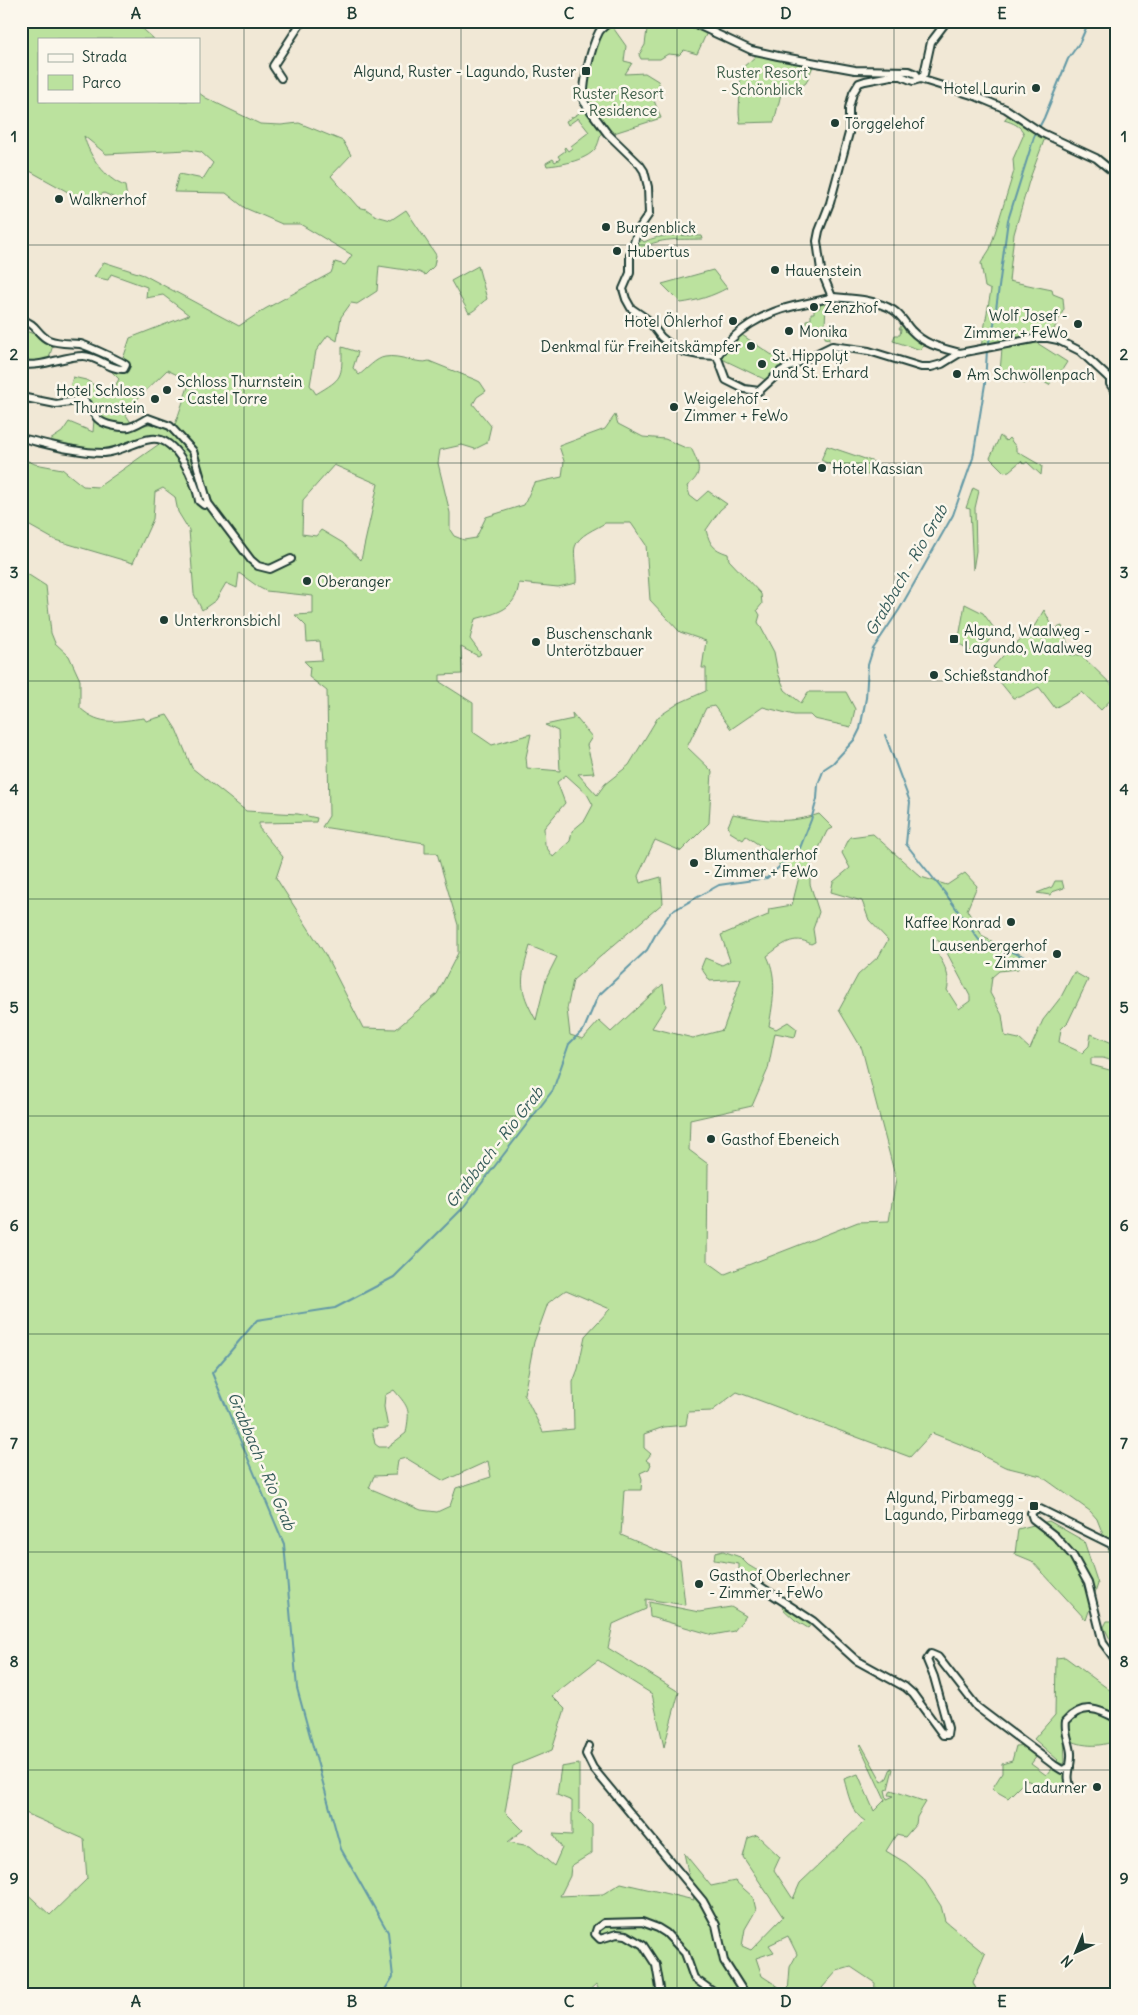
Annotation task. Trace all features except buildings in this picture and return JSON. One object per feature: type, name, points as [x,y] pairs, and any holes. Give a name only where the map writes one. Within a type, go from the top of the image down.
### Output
[{"type":"street","points":[[281,78],[273,66],[298,26],[294,21]]},
{"type":"street","points":[[610,21],[604,26],[597,38],[588,70],[584,97],[586,106],[597,122],[640,165],[644,171],[648,187],[649,214],[635,239],[630,255],[630,274],[623,289],[624,294],[631,308],[647,319],[661,337],[672,346],[692,353],[717,356]]},
{"type":"street","points":[[689,21],[751,50],[855,70],[909,71],[916,74],[920,79]]},
{"type":"street","points":[[920,79],[924,74],[931,42],[947,21]]},
{"type":"street","points":[[832,297],[821,270],[817,241],[818,231],[830,203],[849,133],[849,108],[853,93],[859,83],[891,76],[901,76],[913,81],[920,79],[975,96],[999,106],[1042,133],[1096,158],[1117,175]]},
{"type":"street","points":[[717,356],[728,342],[752,321],[793,306],[814,303],[832,297],[858,299],[881,304],[895,311],[912,331],[925,342],[935,347],[960,353]]},
{"type":"street","points":[[21,320],[30,322],[48,340],[87,346],[108,357],[121,360],[126,367],[117,369],[84,356],[30,365],[21,364]]},
{"type":"street","points":[[717,356],[728,382],[744,389],[759,391],[781,371],[832,346],[869,351],[927,367],[942,364],[960,353],[1038,338],[1058,340],[1080,351],[1114,378],[1110,384],[1117,394]]},
{"type":"street","points":[[21,397],[56,404],[83,400],[100,421],[116,426],[131,427],[148,418],[170,426],[193,451],[208,503],[251,560],[258,566],[270,569],[291,559]]},
{"type":"street","points":[[21,438],[104,453],[116,451],[153,438],[162,440],[174,449],[182,459],[196,487],[199,501],[204,505],[208,503]]},
{"type":"street","points":[[1117,1547],[1040,1509],[1034,1510],[1031,1513],[1033,1519],[1056,1536],[1074,1556],[1088,1583],[1103,1643],[1117,1662]]},
{"type":"street","points":[[755,1583],[813,1621],[856,1660],[905,1687],[913,1694],[943,1735],[947,1735],[948,1728],[934,1677],[927,1660],[931,1654],[938,1657],[977,1707],[1054,1765],[1062,1770],[1070,1767]]},
{"type":"street","points":[[1071,1788],[1068,1776],[1070,1751],[1065,1725],[1070,1717],[1084,1710],[1096,1708],[1117,1720]]},
{"type":"street","points":[[590,1746],[586,1754],[588,1761],[702,1901],[716,1925],[724,1961],[745,1994]]},
{"type":"street","points":[[661,1994],[656,1965],[643,1944],[626,1935],[617,1934],[600,1939],[595,1934],[597,1928],[604,1923],[627,1921],[649,1923],[666,1933],[685,1953],[694,1978],[716,1994]]},
{"type":"green space","points":[[21,21],[134,21],[153,38],[38,38],[38,102],[200,102],[200,94],[260,124],[281,125],[299,123],[343,141],[351,155],[331,176],[358,207],[366,209],[376,216],[391,220],[406,210],[436,255],[434,266],[425,275],[419,272],[379,266],[377,291],[357,304],[351,303],[341,317],[337,341],[328,335],[316,351],[310,385],[316,394],[339,376],[342,365],[342,347],[358,352],[353,368],[359,375],[371,364],[391,356],[420,362],[429,361],[480,382],[486,391],[477,397],[473,404],[491,426],[487,443],[475,449],[462,445],[440,450],[438,463],[450,513],[450,530],[454,536],[464,540],[476,538],[486,517],[524,505],[534,483],[562,477],[564,461],[559,446],[605,429],[615,415],[618,424],[643,437],[665,439],[686,448],[691,448],[698,464],[698,473],[687,486],[690,496],[697,501],[708,491],[727,504],[720,510],[706,530],[707,535],[713,546],[728,554],[729,560],[761,594],[762,604],[757,610],[760,615],[758,622],[774,652],[778,673],[785,690],[801,703],[808,692],[846,692],[855,709],[851,727],[814,719],[810,715],[794,715],[763,707],[731,729],[714,706],[706,708],[687,747],[712,771],[709,823],[681,851],[655,840],[638,876],[640,883],[661,877],[663,903],[573,980],[567,1009],[570,1035],[583,1039],[599,1021],[611,1032],[663,984],[666,1006],[652,1028],[693,1038],[723,1030],[741,979],[710,981],[701,968],[705,958],[722,965],[730,961],[721,935],[768,915],[769,909],[792,905],[799,877],[796,869],[782,875],[777,857],[746,836],[743,840],[730,832],[728,826],[733,814],[755,818],[787,820],[819,814],[833,828],[827,831],[810,867],[810,884],[819,912],[813,929],[815,942],[811,944],[799,940],[788,942],[767,956],[774,981],[769,1026],[776,1029],[788,1022],[797,1029],[795,1037],[775,1033],[768,1069],[752,1106],[690,1120],[689,1150],[708,1164],[707,1261],[725,1274],[858,1222],[889,1221],[896,1179],[862,1049],[839,1010],[858,975],[879,956],[888,940],[869,920],[862,901],[831,892],[833,882],[850,868],[842,853],[850,837],[873,834],[921,877],[947,885],[965,873],[977,886],[967,910],[983,937],[1022,955],[1018,969],[999,971],[992,977],[990,993],[1002,1015],[1005,1036],[1019,1039],[1030,1049],[1043,1020],[1061,997],[1074,972],[1088,980],[1068,1022],[1061,1029],[1059,1042],[1082,1053],[1089,1046],[1091,1034],[1117,1045],[1117,1062],[1103,1058],[1091,1058],[1091,1065],[1117,1072],[1117,1579],[1112,1558],[1097,1519],[1090,1511],[1041,1476],[1005,1467],[985,1457],[980,1452],[932,1433],[910,1457],[737,1392],[712,1411],[688,1412],[686,1425],[664,1427],[644,1434],[644,1448],[651,1454],[646,1460],[651,1464],[649,1469],[640,1473],[642,1479],[641,1490],[624,1490],[621,1535],[680,1560],[685,1605],[646,1599],[646,1609],[613,1624],[608,1648],[679,1692],[664,1747],[652,1694],[598,1660],[552,1696],[565,1709],[552,1750],[513,1766],[505,1812],[523,1830],[508,1842],[530,1846],[554,1866],[562,1848],[553,1834],[572,1835],[572,1801],[557,1795],[561,1767],[579,1764],[579,1812],[592,1825],[592,1853],[571,1866],[570,1876],[560,1896],[603,1894],[621,1883],[694,1900],[684,1853],[711,1886],[735,1881],[753,1897],[756,1910],[745,1929],[742,1946],[751,1950],[783,1917],[743,1857],[748,1838],[757,1835],[780,1857],[774,1870],[793,1899],[800,1883],[865,1821],[853,1808],[844,1779],[858,1774],[874,1811],[885,1800],[860,1746],[861,1744],[882,1782],[887,1778],[891,1768],[893,1769],[888,1789],[885,1790],[887,1799],[894,1796],[889,1795],[891,1790],[926,1802],[917,1817],[916,1824],[905,1837],[896,1835],[886,1851],[906,1863],[923,1878],[941,1906],[945,1921],[985,1954],[973,1982],[978,1994],[874,1994],[875,1983],[851,1967],[837,1971],[822,1988],[824,1994],[601,1994],[596,1984],[585,1994],[21,1994],[21,1888],[50,1915],[87,1879],[84,1839],[21,1811],[21,570],[46,586],[51,633],[55,643],[69,656],[80,680],[80,708],[95,718],[110,721],[144,718],[146,721],[167,715],[176,729],[192,768],[246,811],[298,814],[317,818],[316,822],[259,823],[259,828],[283,857],[276,878],[325,954],[363,1028],[396,1029],[437,994],[458,953],[458,925],[437,853],[425,853],[425,843],[322,827],[329,816],[327,691],[309,677],[310,667],[304,661],[322,660],[320,641],[307,642],[306,626],[295,615],[313,614],[313,596],[266,591],[239,573],[237,588],[226,583],[216,600],[202,610],[194,594],[189,530],[178,512],[175,497],[163,488],[155,492],[153,519],[133,563],[55,540],[21,521],[21,458],[35,464],[62,469],[83,486],[98,487],[162,442],[156,435],[115,449],[89,449],[50,440],[62,432],[69,422],[93,432],[94,419],[87,407],[66,406],[73,377],[86,380],[110,395],[119,379],[108,368],[124,356],[130,338],[189,315],[163,295],[146,298],[147,287],[111,274],[108,280],[94,277],[104,262],[144,275],[239,326],[265,309],[331,273],[335,262],[345,265],[352,255],[300,224],[282,224],[245,208],[226,193],[174,192],[179,174],[203,179],[213,163],[201,152],[188,150],[106,154],[84,136],[86,144],[99,166],[111,178],[125,186],[128,204],[104,193],[86,202],[28,170],[21,175]],"holes":[[[167,370],[190,381],[175,425],[150,424],[134,427],[124,412]],[[334,465],[378,484],[361,560],[343,543],[321,530],[316,536],[302,534],[303,500]],[[605,523],[631,523],[646,545],[650,600],[680,632],[706,641],[702,668],[706,668],[706,691],[679,703],[658,717],[629,765],[605,784],[597,795],[578,774],[594,773],[587,745],[592,737],[572,713],[573,719],[545,725],[558,731],[560,771],[527,768],[526,757],[531,734],[492,745],[473,732],[473,703],[440,682],[440,675],[462,674],[461,647],[478,656],[481,654],[470,639],[475,619],[491,615],[510,605],[517,592],[519,583],[558,587],[576,583],[575,547],[580,539]],[[566,775],[587,794],[593,805],[585,820],[572,831],[570,841],[553,857],[545,845],[544,828],[565,803],[557,782]],[[937,939],[946,951],[970,996],[970,1001],[959,1009],[947,990],[947,973],[933,947]],[[530,946],[557,957],[546,979],[536,1020],[526,1000],[522,984],[524,967]],[[566,1290],[610,1309],[585,1336],[578,1369],[573,1382],[574,1429],[543,1432],[524,1394],[534,1342],[548,1303]],[[394,1390],[403,1401],[408,1410],[407,1425],[406,1433],[388,1447],[379,1447],[375,1444],[372,1429],[388,1428],[384,1407],[385,1395]],[[406,1458],[444,1481],[488,1461],[491,1477],[456,1488],[450,1506],[437,1512],[421,1510],[369,1488],[374,1476],[396,1475],[398,1460]],[[788,1936],[797,1954],[790,1967],[788,1993],[762,1976],[756,1958],[774,1952],[769,1945]]]},
{"type":"green space","points":[[648,21],[689,21],[708,30],[697,54],[684,50],[679,55],[668,54],[660,59],[641,59],[639,55],[645,45]]},
{"type":"green space","name":"Ruster Resort - Residence","points":[[609,22],[626,46],[624,61],[632,63],[625,74],[645,73],[658,81],[661,89],[653,98],[661,118],[611,134],[584,97],[597,38]]},
{"type":"green space","name":"Ruster Resort - Schönblick","points":[[756,51],[814,64],[806,83],[793,92],[782,90],[774,122],[740,123],[741,67],[755,57]]},
{"type":"green space","points":[[586,109],[602,131],[597,146],[582,158],[567,163],[547,166],[546,163],[553,159],[555,162],[560,159],[558,156],[565,151],[565,147],[568,151],[572,148],[571,146],[589,132],[578,118],[568,125],[566,121]]},
{"type":"green space","points":[[1011,112],[1046,135],[1029,181],[1014,234],[1009,281],[1052,290],[1053,294],[1063,298],[1064,309],[1052,333],[981,347],[991,290],[985,287],[981,263],[990,249],[1014,171],[1013,159],[1024,134],[1018,126],[1004,120]]},
{"type":"green space","points":[[702,236],[703,239],[676,239],[658,242],[641,249],[634,255],[631,252],[633,246],[642,240],[644,242],[658,237]]},
{"type":"green space","points":[[478,266],[487,299],[469,313],[451,281]]},
{"type":"green space","points":[[713,270],[727,288],[698,299],[681,303],[662,284]]},
{"type":"green space","points":[[820,304],[826,304],[825,325],[829,326],[830,339],[825,338],[825,330],[808,329],[806,325],[806,320],[811,319],[811,313],[814,313],[814,309],[820,308]]},
{"type":"green space","points":[[903,323],[906,327],[905,331],[924,343],[921,350],[893,341],[895,335],[900,335],[901,329],[899,329]]},
{"type":"green space","points":[[26,331],[54,342],[48,361],[24,365],[21,392],[21,333]]},
{"type":"green space","points":[[742,335],[781,361],[781,367],[766,380],[722,359],[721,356]]},
{"type":"green space","points":[[1037,343],[1067,362],[1055,381],[1053,379],[1049,385],[1031,375],[1025,384],[1000,371],[1002,349]]},
{"type":"green space","points":[[1000,436],[1006,441],[1009,438],[1016,447],[1016,451],[1042,466],[1041,475],[1027,462],[1024,464],[1021,461],[1009,471],[1004,472],[990,458]]},
{"type":"green space","points":[[827,446],[874,462],[868,475],[844,471],[821,460]]},
{"type":"green space","points":[[973,488],[979,491],[975,508],[976,551],[973,570],[970,509],[966,508]]},
{"type":"green space","points":[[965,604],[983,613],[996,631],[978,655],[958,643]]},
{"type":"green space","points":[[1044,610],[1054,629],[1062,626],[1071,655],[1081,655],[1117,690],[1117,693],[1101,710],[1082,692],[1055,708],[1039,687],[1020,697],[1013,698],[1000,682],[998,672],[993,667],[1010,648],[1032,630]]},
{"type":"green space","points":[[1055,881],[1062,881],[1064,888],[1052,892],[1050,895],[1037,893],[1052,887]]},
{"type":"green space","points":[[1049,1521],[1084,1541],[1098,1584],[1086,1620],[1032,1561],[1015,1554],[1018,1529]]},
{"type":"green space","points":[[723,1551],[740,1557],[748,1565],[763,1574],[759,1585],[739,1572],[739,1564],[714,1560],[715,1553]]},
{"type":"green space","points":[[649,1602],[699,1612],[731,1607],[746,1616],[734,1631],[713,1635],[650,1617]]},
{"type":"green space","points":[[784,1605],[812,1623],[808,1628],[795,1620],[782,1608]]},
{"type":"green space","points":[[1107,1621],[1117,1621],[1117,1653],[1104,1627]]},
{"type":"green space","points":[[1065,1657],[1111,1691],[1117,1687],[1117,1740],[1110,1743],[1090,1745],[1076,1743],[1064,1737],[1065,1762],[1063,1764],[1056,1762],[1058,1760],[1034,1739],[1055,1715],[1056,1658]]},
{"type":"green space","points":[[1029,1745],[1037,1756],[1031,1764],[1046,1775],[1054,1765],[1058,1767],[1069,1779],[1072,1791],[1060,1794],[1026,1780],[1008,1798],[992,1789],[1002,1773],[1002,1764],[1012,1761],[1016,1746]]},
{"type":"waterway","name":"Grabbach - Rio Grab","points":[[988,345],[994,324],[1008,220],[1034,137],[1044,118],[1068,59],[1080,42],[1089,21]]},
{"type":"waterway","name":"Grabbach - Rio Grab","points":[[382,1994],[393,1977],[388,1932],[341,1849],[297,1688],[284,1544],[212,1373],[257,1320],[335,1308],[394,1277],[462,1209],[553,1090],[569,1044],[584,1029],[598,996],[647,950],[671,912],[719,885],[767,878],[800,848],[811,820],[817,799],[818,784],[824,769],[833,763],[855,739],[860,729],[866,698],[868,665],[873,649],[899,610],[953,515],[973,458],[985,384],[987,350]]},
{"type":"waterway","points":[[885,735],[910,802],[906,844],[979,940],[1025,957]]},
{"type":"place","name":"Algund, Ruster - Lagundo, Ruster","points":[[586,71]]},
{"type":"place","name":"Hotel Laurin","points":[[1036,88]]},
{"type":"place","name":"Törggelehof","points":[[835,123]]},
{"type":"place","name":"Walknerhof","points":[[59,199]]},
{"type":"place","name":"Burgenblick","points":[[606,227]]},
{"type":"place","name":"Hubertus","points":[[617,251]]},
{"type":"place","name":"Hauenstein","points":[[775,270]]},
{"type":"place","name":"Zenzhof","points":[[814,307]]},
{"type":"place","name":"Hotel Öhlerhof","points":[[733,321]]},
{"type":"place","name":"Wolf Josef - Zimmer + FeWo","points":[[1078,324]]},
{"type":"place","name":"Monika","points":[[789,331]]},
{"type":"place","name":"Denkmal für Freiheitskämpfer","points":[[751,346]]},
{"type":"place","name":"St. Hippolyt und St. Erhard","points":[[762,364]]},
{"type":"place","name":"Am Schwöllenpach","points":[[957,374]]},
{"type":"place","name":"Schloss Thurnstein - Castel Torre","points":[[167,390]]},
{"type":"place","name":"Hotel Schloss Thurnstein","points":[[155,399]]},
{"type":"place","name":"Weigelehof - Zimmer + FeWo","points":[[674,407]]},
{"type":"place","name":"Hotel Kassian","points":[[822,468]]},
{"type":"place","name":"Oberanger","points":[[307,581]]},
{"type":"place","name":"Unterkronsbichl","points":[[164,620]]},
{"type":"place","name":"Algund, Waalweg - Lagundo, Waalweg","points":[[954,639]]},
{"type":"place","name":"Buschenschank Unterötzbauer","points":[[536,642]]},
{"type":"place","name":"Schießstandhof","points":[[934,675]]},
{"type":"place","name":"Blumenthalerhof - Zimmer + FeWo","points":[[694,863]]},
{"type":"place","name":"Kaffee Konrad","points":[[1011,922]]},
{"type":"place","name":"Lausenbergerhof - Zimmer","points":[[1057,954]]},
{"type":"place","name":"Gasthof Ebeneich","points":[[711,1139]]},
{"type":"place","name":"Algund, Pirbamegg - Lagundo, Pirbamegg","points":[[1034,1506]]},
{"type":"place","name":"Gasthof Oberlechner - Zimmer + FeWo","points":[[699,1584]]},
{"type":"place","name":"Ladurner","points":[[1097,1787]]}]
